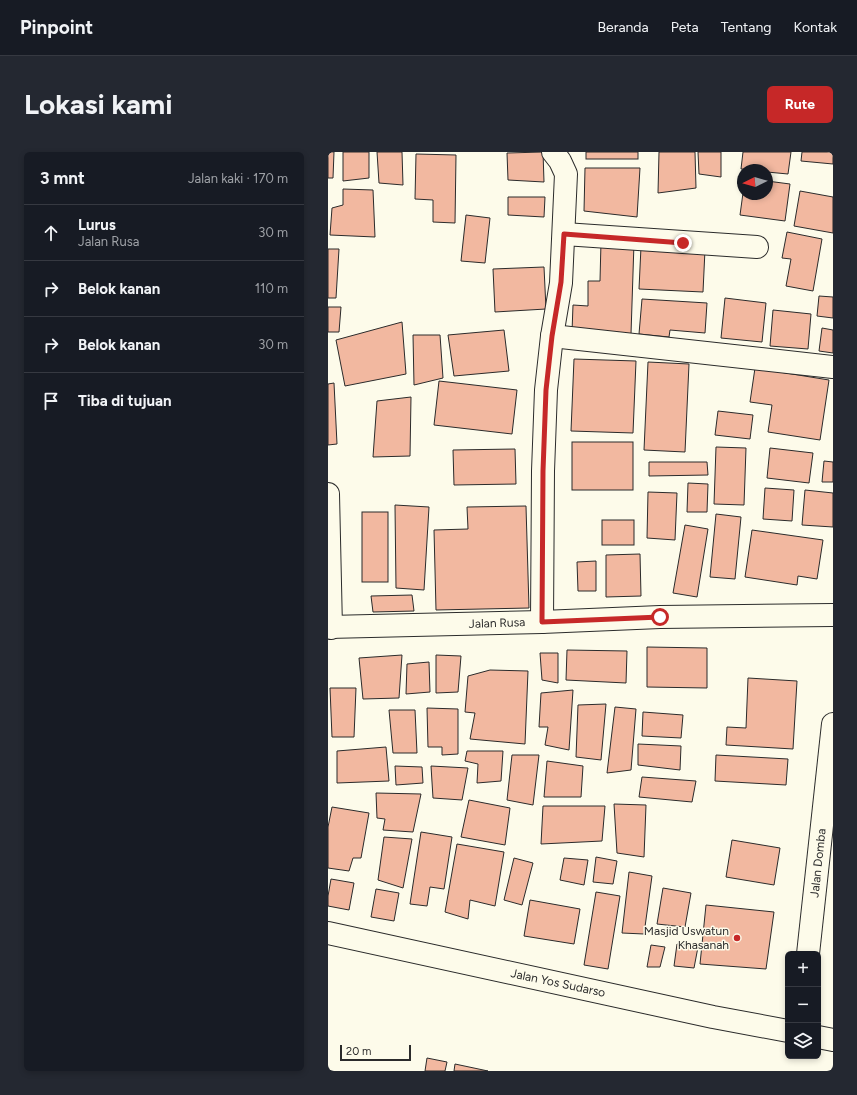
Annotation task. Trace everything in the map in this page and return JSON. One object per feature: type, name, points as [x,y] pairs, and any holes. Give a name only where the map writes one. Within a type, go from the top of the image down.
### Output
[{"type":"main road","points":[[542,622],[546,390],[552,336],[561,282],[566,174],[560,161],[553,152]]},
{"type":"main road","points":[[564,234],[758,247]]},
{"type":"main road","points":[[552,336],[833,367]]},
{"type":"main road","points":[[328,494],[329,627]]},
{"type":"main road","name":"Jalan Rusa","points":[[329,627],[542,622],[660,617],[833,615]]},
{"type":"main road","name":"Jalan Domba","points":[[808,951],[833,724]]},
{"type":"main road","name":"Jalan Yos Sudarso","points":[[328,933],[713,1017],[785,1030]]},
{"type":"main road","points":[[821,1038],[833,1040]]},
{"type":"building","points":[[328,152],[334,152],[333,178],[328,178]]},
{"type":"building","points":[[343,152],[369,152],[369,178],[343,181]]},
{"type":"building","points":[[377,152],[402,152],[403,185],[379,183]]},
{"type":"building","points":[[543,152],[544,182],[508,180],[507,153]]},
{"type":"building","points":[[586,152],[638,152],[638,159],[586,159]]},
{"type":"building","points":[[659,152],[695,152],[696,188],[658,193]]},
{"type":"building","points":[[698,152],[721,152],[721,177],[699,174]]},
{"type":"building","points":[[743,152],[791,152],[788,174],[773,173],[773,164],[742,164]]},
{"type":"building","points":[[802,152],[833,152],[833,164],[801,161]]},
{"type":"building","points":[[416,154],[456,155],[455,223],[433,222],[433,200],[415,199]]},
{"type":"building","points":[[585,168],[640,168],[637,217],[584,211]]},
{"type":"building","points":[[773,182],[790,184],[785,221],[740,215],[742,200],[773,200]]},
{"type":"building","points":[[343,189],[373,190],[375,237],[330,235],[332,208],[343,205]]},
{"type":"building","points":[[800,191],[833,197],[833,233],[794,226]]},
{"type":"building","points":[[508,197],[545,197],[544,217],[508,215]]},
{"type":"building","points":[[466,215],[490,218],[485,263],[461,261]]},
{"type":"building","points":[[787,232],[822,239],[813,291],[786,286],[791,259],[782,258]]},
{"type":"building","points":[[601,242],[634,243],[631,334],[572,332],[573,305],[588,306],[588,281],[600,281]]},
{"type":"building","points":[[641,247],[705,250],[703,292],[639,289]]},
{"type":"building","points":[[328,249],[339,249],[336,298],[328,298]]},
{"type":"building","points":[[544,267],[546,309],[495,312],[493,269]]},
{"type":"building","points":[[819,296],[833,297],[833,318],[817,316]]},
{"type":"building","points":[[725,298],[766,303],[762,342],[721,338]]},
{"type":"building","points":[[642,299],[707,303],[705,333],[670,330],[669,337],[639,334]]},
{"type":"building","points":[[328,307],[341,307],[339,332],[328,332]]},
{"type":"building","points":[[773,310],[811,314],[808,349],[770,346]]},
{"type":"building","points":[[402,322],[406,374],[345,386],[336,340]]},
{"type":"building","points":[[822,328],[833,330],[833,353],[819,351]]},
{"type":"building","points":[[504,330],[509,371],[454,376],[448,335]]},
{"type":"building","points":[[413,335],[440,335],[443,378],[414,385]]},
{"type":"building","points":[[574,359],[636,361],[633,433],[571,431]]},
{"type":"building","points":[[648,362],[689,364],[685,452],[644,450]]},
{"type":"building","points":[[755,368],[829,380],[820,440],[768,432],[772,405],[750,402]]},
{"type":"building","points":[[439,381],[517,390],[512,434],[434,425]]},
{"type":"building","points":[[334,383],[337,444],[328,445],[328,384]]},
{"type":"building","points":[[411,397],[410,456],[373,457],[377,401]]},
{"type":"building","points":[[718,411],[753,415],[750,439],[715,435]]},
{"type":"building","points":[[572,442],[633,442],[633,490],[572,490]]},
{"type":"building","points":[[716,447],[746,448],[744,505],[714,504]]},
{"type":"building","points":[[770,448],[813,453],[809,483],[767,478]]},
{"type":"building","points":[[515,449],[516,484],[454,485],[453,450]]},
{"type":"building","points":[[824,461],[833,462],[833,482],[822,482]]},
{"type":"building","points":[[649,462],[707,462],[708,475],[649,476]]},
{"type":"building","points":[[688,483],[708,484],[707,512],[687,512]]},
{"type":"building","points":[[765,488],[794,490],[792,521],[763,519]]},
{"type":"building","points":[[805,490],[833,493],[833,527],[802,525]]},
{"type":"building","points":[[648,492],[677,493],[675,540],[647,538]]},
{"type":"building","points":[[395,505],[429,507],[424,590],[396,588]]},
{"type":"building","points":[[526,506],[529,608],[436,610],[434,530],[468,529],[467,507]]},
{"type":"building","points":[[362,512],[388,512],[388,582],[362,582]]},
{"type":"building","points":[[716,514],[741,517],[735,579],[710,577]]},
{"type":"building","points":[[602,520],[634,520],[634,545],[602,545]]},
{"type":"building","points":[[685,525],[708,529],[697,597],[673,593]]},
{"type":"building","points":[[752,530],[823,540],[817,579],[798,576],[797,585],[745,577]]},
{"type":"building","points":[[640,554],[641,596],[606,597],[606,555]]},
{"type":"building","points":[[596,561],[596,591],[578,591],[577,562]]},
{"type":"building","points":[[412,595],[414,611],[373,612],[371,596]]},
{"type":"building","points":[[647,647],[707,648],[707,688],[647,687]]},
{"type":"building","points":[[567,650],[627,651],[626,683],[566,680]]},
{"type":"building","points":[[540,653],[558,653],[558,683],[542,680]]},
{"type":"building","points":[[402,655],[399,698],[363,699],[359,658]]},
{"type":"building","points":[[436,655],[461,656],[458,692],[436,693]]},
{"type":"building","points":[[429,662],[430,692],[406,694],[407,664]]},
{"type":"building","points":[[490,670],[528,671],[525,744],[470,739],[475,713],[465,712],[468,676]]},
{"type":"building","points":[[748,678],[797,681],[793,749],[726,745],[727,727],[746,728]]},
{"type":"building","points":[[330,688],[356,688],[354,737],[332,737]]},
{"type":"building","points":[[573,690],[569,750],[545,745],[548,727],[539,727],[541,693]]},
{"type":"building","points":[[606,704],[601,760],[576,757],[578,705]]},
{"type":"building","points":[[615,707],[636,709],[631,770],[607,773]]},
{"type":"building","points":[[427,708],[458,709],[458,754],[442,755],[442,747],[428,747]]},
{"type":"building","points":[[389,710],[415,710],[417,753],[393,753]]},
{"type":"building","points":[[643,712],[683,715],[681,738],[642,736]]},
{"type":"building","points":[[638,744],[681,746],[680,770],[638,765]]},
{"type":"building","points":[[386,747],[389,781],[337,783],[337,751]]},
{"type":"building","points":[[467,751],[503,751],[501,781],[477,783],[478,764],[465,761]]},
{"type":"building","points":[[512,755],[539,755],[533,805],[507,800]]},
{"type":"building","points":[[716,755],[788,759],[786,785],[715,781]]},
{"type":"building","points":[[547,761],[583,766],[581,797],[544,797]]},
{"type":"building","points":[[395,766],[422,767],[423,783],[396,785]]},
{"type":"building","points":[[431,766],[468,768],[462,800],[433,798]]},
{"type":"building","points":[[642,777],[696,781],[692,802],[639,797]]},
{"type":"building","points":[[376,793],[421,794],[413,832],[383,830],[385,819],[377,818]]},
{"type":"building","points":[[469,800],[510,808],[505,845],[461,837]]},
{"type":"building","points":[[614,804],[646,805],[644,857],[617,853]]},
{"type":"building","points":[[543,806],[605,806],[602,841],[541,844]]},
{"type":"building","points":[[332,807],[369,813],[361,858],[353,858],[349,871],[328,868],[328,827]]},
{"type":"building","points":[[421,832],[452,837],[444,889],[430,887],[427,906],[410,904]]},
{"type":"building","points":[[384,837],[412,839],[403,888],[378,880]]},
{"type":"building","points":[[732,840],[780,848],[774,885],[726,877]]},
{"type":"building","points":[[457,844],[504,852],[495,906],[470,900],[468,919],[445,912]]},
{"type":"building","points":[[596,857],[617,861],[613,884],[593,882]]},
{"type":"building","points":[[514,858],[533,863],[522,905],[504,900]]},
{"type":"building","points":[[564,858],[588,860],[584,885],[560,880]]},
{"type":"building","points":[[629,872],[652,876],[644,934],[622,933]]},
{"type":"building","points":[[331,879],[354,883],[349,910],[328,906]]},
{"type":"building","points":[[663,888],[691,893],[685,927],[657,924]]},
{"type":"building","points":[[376,889],[399,893],[394,921],[371,917]]},
{"type":"building","points":[[596,892],[620,896],[608,969],[584,965]]},
{"type":"building","points":[[530,900],[580,909],[574,944],[524,936]]},
{"type":"building","name":"Masjid Uswatun Khasanah","points":[[706,905],[774,912],[766,969],[700,964]]},
{"type":"building","points":[[677,944],[698,947],[694,968],[674,966]]},
{"type":"building","points":[[651,945],[665,947],[660,967],[647,967]]},
{"type":"building","points":[[427,1058],[447,1062],[445,1071],[425,1071]]},
{"type":"building","points":[[455,1064],[488,1071],[454,1071]]},
{"type":"place","name":"Masjid Uswatun Khasanah","points":[[737,938]]},
{"type":"route","points":[[660,617],[542,622],[543,471],[546,390],[552,336],[561,282],[564,234],[683,243]]}]
